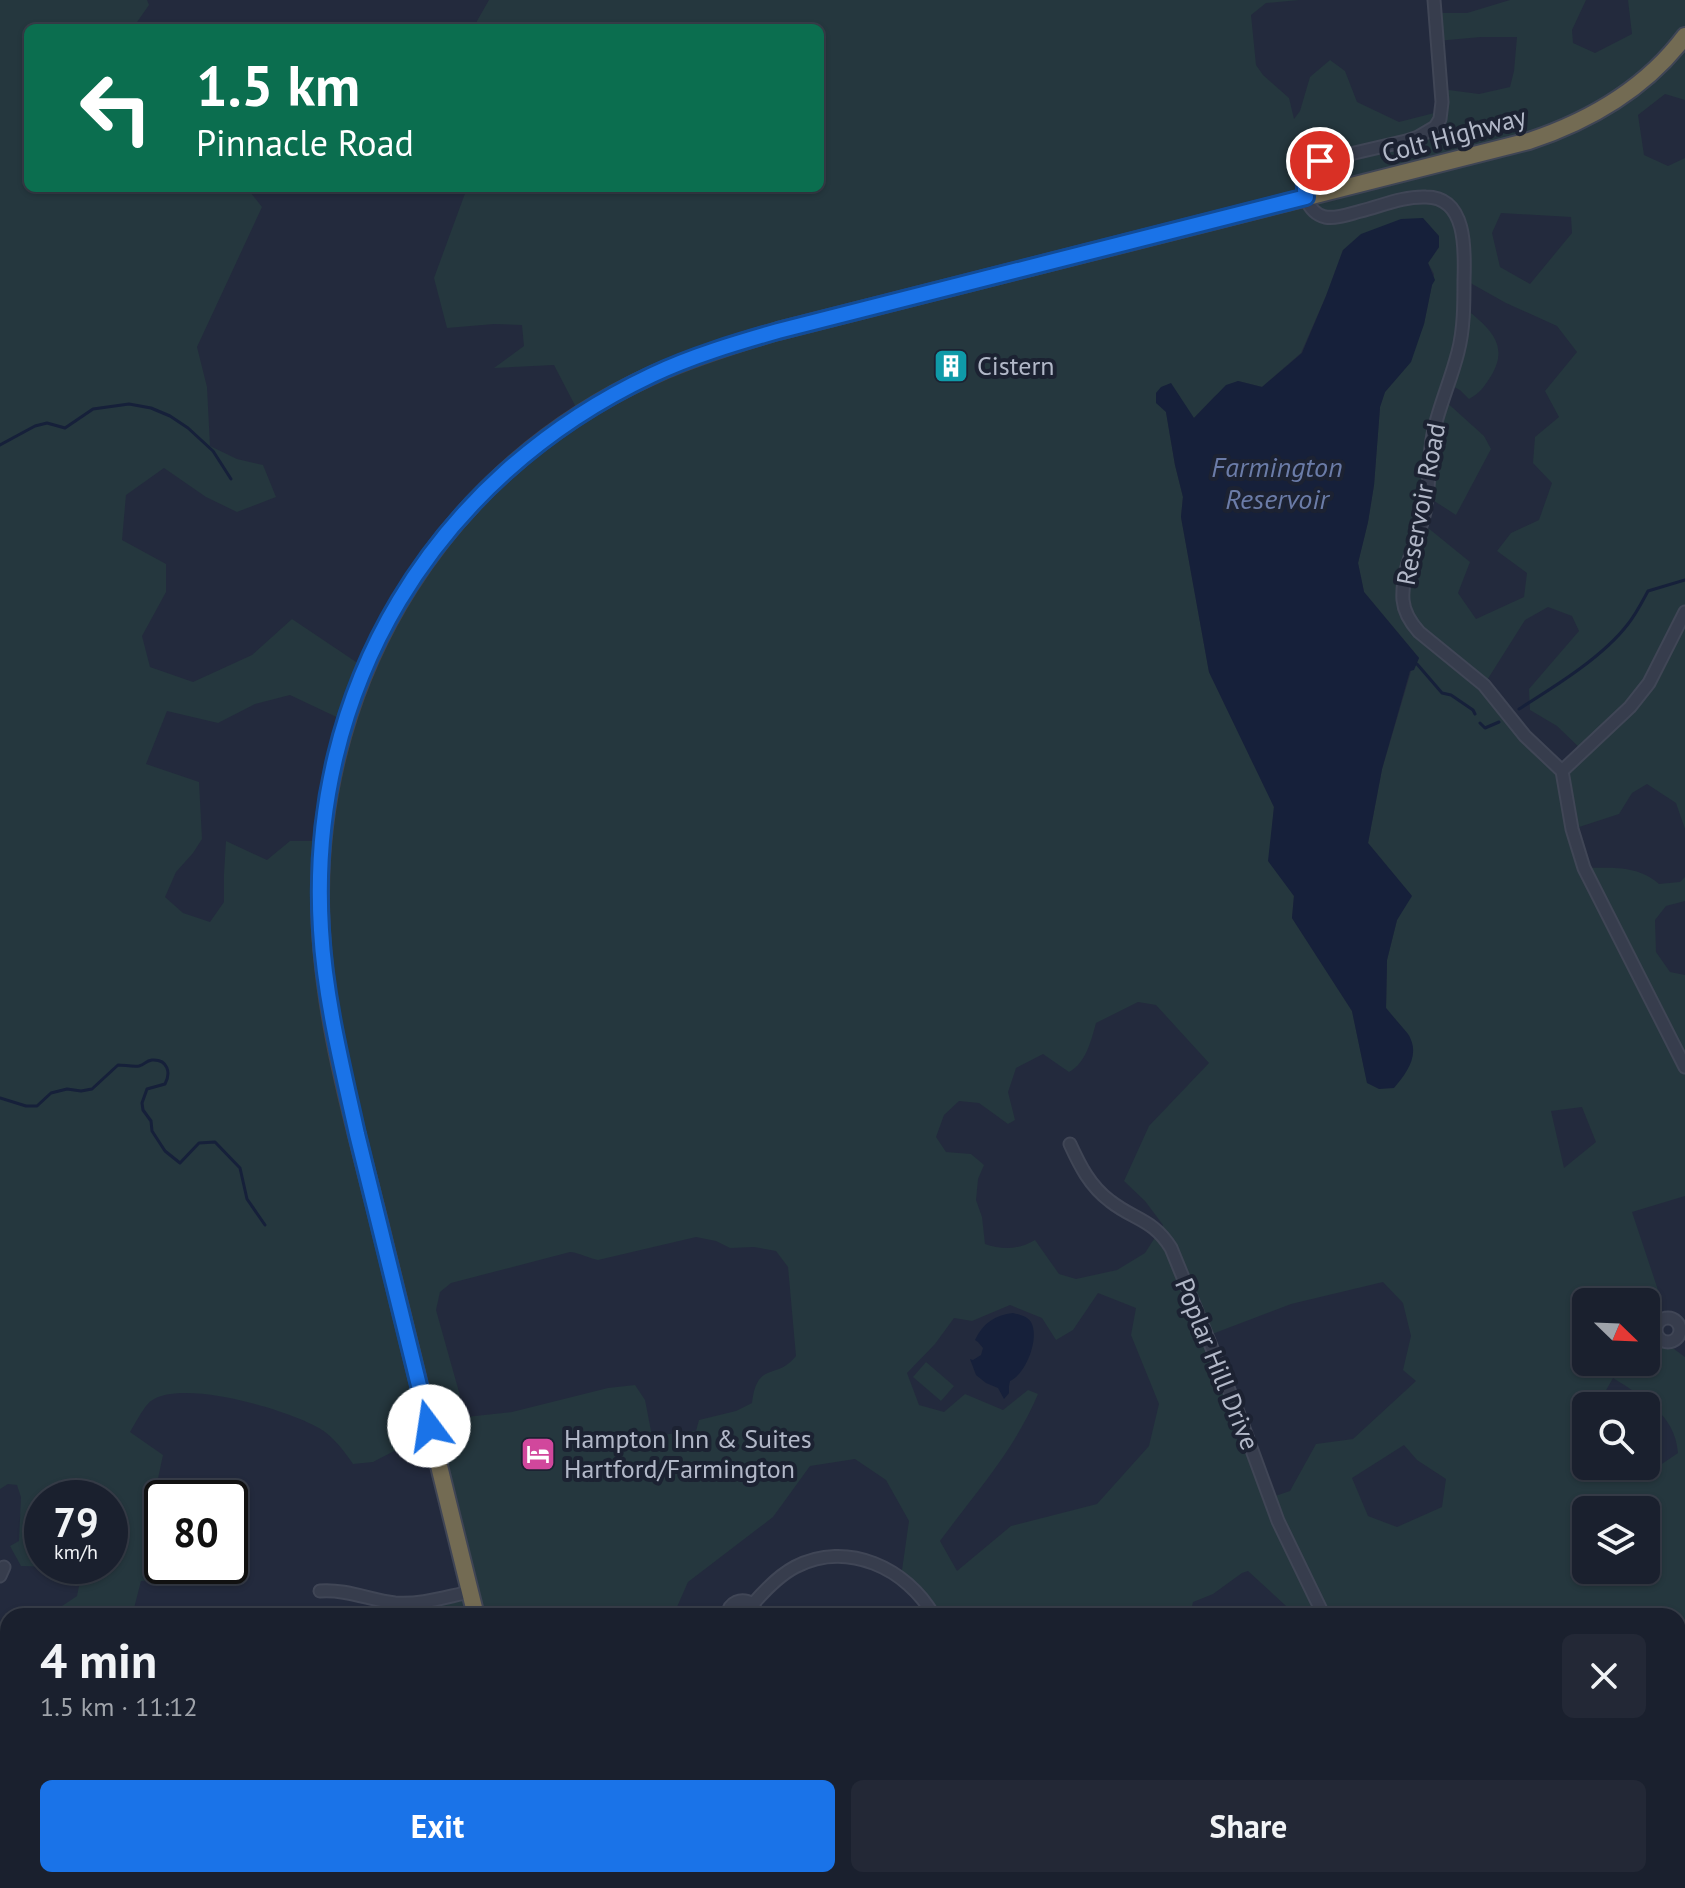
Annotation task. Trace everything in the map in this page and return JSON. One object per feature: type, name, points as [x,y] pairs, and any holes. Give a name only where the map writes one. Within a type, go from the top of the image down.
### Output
[{"type":"highway","name":"Colt Highway","points":[[474,1608],[338,1052],[327,992],[319,902],[321,841],[327,795],[355,693],[387,623],[426,560],[464,512],[543,440],[580,415],[656,373],[778,331],[1529,141],[1558,131],[1610,104],[1658,66],[1685,36]]},
{"type":"street","points":[[1306,197],[1304,179],[1307,171],[1320,161],[1418,137],[1435,127],[1440,119],[1442,102],[1434,0]]},
{"type":"street","name":"Reservoir Road","points":[[1306,197],[1314,212],[1331,218],[1417,197],[1436,198],[1450,206],[1459,221],[1464,250],[1462,328],[1454,368],[1433,437],[1425,510],[1404,576],[1403,602],[1413,625],[1484,685],[1525,736],[1562,771]]},
{"type":"street","points":[[1685,612],[1649,683],[1630,707],[1562,771],[1572,829],[1584,868],[1685,1067]]},
{"type":"street","name":"Poplar Hill Drive","points":[[1070,1144],[1085,1176],[1093,1185],[1112,1202],[1157,1229],[1171,1248],[1238,1412],[1278,1521],[1320,1608]]},
{"type":"street","points":[[1676,1321],[1685,1311]]},
{"type":"street","points":[[756,1608],[766,1589],[794,1567],[823,1557],[846,1557],[885,1568],[916,1590],[928,1608]]},
{"type":"street","points":[[320,1591],[399,1603],[424,1602],[470,1592]]},
{"type":"street","points":[[729,1608],[738,1601],[748,1601],[753,1608]]},
{"type":"shaded area","points":[[0,0],[147,0],[149,5],[136,24],[24,24],[24,192],[250,192],[262,207],[197,347],[207,387],[210,446],[237,459],[263,465],[276,497],[237,512],[206,497],[164,468],[126,495],[122,540],[166,564],[166,592],[142,636],[150,667],[193,682],[252,655],[292,619],[365,668],[445,535],[580,415],[554,365],[494,368],[524,346],[522,325],[447,328],[434,278],[466,192],[824,192],[824,24],[477,24],[489,0],[1299,0],[1266,3],[1251,15],[1256,65],[1289,98],[1294,119],[1300,111],[1310,77],[1330,60],[1345,71],[1357,102],[1399,122],[1442,111],[1441,89],[1479,94],[1510,87],[1517,37],[1437,41],[1435,13],[1467,13],[1510,0],[1586,0],[1572,30],[1573,43],[1595,53],[1632,34],[1628,0],[1685,0],[1685,100],[1665,94],[1638,115],[1644,155],[1668,166],[1685,158],[1685,829],[1676,803],[1647,784],[1632,793],[1619,814],[1573,829],[1584,868],[1633,871],[1659,884],[1680,882],[1685,877],[1685,901],[1666,906],[1655,920],[1656,952],[1670,972],[1685,975],[1685,1196],[1632,1212],[1657,1288],[1572,1288],[1572,1376],[1660,1376],[1660,1339],[1685,1357],[1685,1608],[1288,1608],[1248,1571],[1213,1594],[1193,1602],[1192,1608],[927,1608],[901,1577],[909,1521],[886,1480],[855,1459],[810,1466],[773,1517],[688,1582],[677,1608],[423,1608],[424,1602],[470,1591],[439,1464],[400,1448],[373,1462],[353,1464],[329,1436],[304,1421],[235,1399],[186,1393],[166,1395],[151,1401],[130,1432],[163,1455],[158,1480],[144,1480],[144,1581],[141,1581],[134,1608],[61,1608],[77,1596],[79,1584],[128,1584],[128,1480],[24,1480],[24,1566],[21,1566],[10,1546],[19,1541],[21,1497],[17,1485],[8,1484],[0,1489]],"holes":[[[1501,213],[1571,217],[1572,233],[1530,284],[1500,267],[1492,233]],[[1439,247],[1428,263],[1434,274],[1424,324],[1407,366],[1385,392],[1380,407],[1374,485],[1358,563],[1364,592],[1419,658],[1411,671],[1382,769],[1368,843],[1411,895],[1397,920],[1387,960],[1386,1008],[1410,1037],[1367,1082],[1352,1011],[1292,918],[1294,896],[1269,861],[1274,807],[1209,672],[1181,517],[1183,497],[1166,412],[1194,418],[1215,396],[1238,381],[1262,387],[1301,353],[1343,250]],[[1465,280],[1557,326],[1577,352],[1545,391],[1559,417],[1535,437],[1533,463],[1552,483],[1539,520],[1511,533],[1497,551],[1527,573],[1524,597],[1476,619],[1458,593],[1470,562],[1422,523],[1428,497],[1456,515],[1491,449],[1484,436],[1443,399],[1448,384],[1469,399],[1482,389],[1497,364],[1494,337],[1464,307]],[[1548,607],[1572,616],[1579,631],[1529,689],[1530,710],[1557,726],[1583,751],[1561,771],[1484,685],[1525,620]],[[290,695],[345,721],[321,841],[290,841],[267,860],[226,841],[224,902],[210,922],[183,913],[165,897],[176,872],[202,839],[199,782],[146,764],[167,711],[218,723],[255,704]],[[1138,1002],[1156,1005],[1209,1063],[1149,1126],[1124,1181],[1145,1201],[1163,1225],[1145,1253],[1117,1270],[1076,1279],[1059,1274],[1035,1240],[1010,1248],[985,1244],[982,1217],[976,1200],[978,1179],[984,1165],[971,1154],[946,1152],[936,1137],[944,1115],[959,1101],[979,1103],[1008,1124],[1015,1120],[1008,1092],[1016,1068],[1043,1054],[1069,1072],[1084,1057],[1096,1023]],[[1582,1107],[1596,1142],[1564,1168],[1551,1111]],[[696,1237],[730,1248],[754,1247],[776,1251],[788,1267],[796,1356],[758,1381],[752,1403],[736,1411],[699,1420],[696,1431],[652,1436],[645,1400],[635,1385],[608,1388],[512,1412],[466,1417],[436,1310],[440,1292],[451,1283],[570,1252],[598,1260]],[[1383,1282],[1403,1303],[1411,1336],[1403,1370],[1416,1381],[1353,1439],[1316,1444],[1290,1491],[1269,1498],[1207,1336],[1291,1304]],[[1098,1293],[1136,1308],[1131,1335],[1159,1404],[1149,1446],[1097,1504],[1011,1526],[957,1571],[940,1541],[1006,1453],[1038,1394],[1028,1390],[1003,1410],[965,1394],[944,1412],[919,1405],[907,1373],[935,1344],[954,1318],[972,1321],[1010,1305],[1042,1318],[1056,1340],[1073,1330]],[[1404,1445],[1417,1460],[1446,1479],[1442,1507],[1397,1527],[1368,1516],[1352,1478]]]},
{"type":"shaded area","points":[[926,1362],[954,1386],[941,1401],[913,1377]]},
{"type":"water","name":"Farmington Reservoir","points":[[1423,218],[1439,236],[1439,247],[1428,263],[1435,280],[1411,362],[1385,392],[1380,407],[1374,485],[1358,563],[1364,592],[1419,658],[1414,670],[1410,671],[1382,769],[1368,843],[1412,896],[1397,920],[1387,960],[1386,1008],[1412,1041],[1413,1056],[1408,1070],[1394,1088],[1379,1089],[1367,1083],[1352,1011],[1292,918],[1294,896],[1268,861],[1274,807],[1209,672],[1181,517],[1183,497],[1166,412],[1156,403],[1156,393],[1171,383],[1194,418],[1226,385],[1238,381],[1262,387],[1302,353],[1343,250],[1361,234],[1401,219]]},
{"type":"water","points":[[1013,1313],[1031,1322],[1034,1337],[1030,1355],[1021,1371],[1010,1381],[1009,1393],[1004,1399],[998,1388],[976,1375],[970,1359],[981,1355],[983,1348],[975,1340],[986,1325],[995,1318]]},
{"type":"waterway","points":[[0,445],[35,426],[47,423],[65,428],[93,409],[129,404],[151,408],[188,428],[213,451],[231,479]]},
{"type":"waterway","points":[[1519,709],[1577,671],[1605,648],[1631,620],[1648,591],[1685,580]]},
{"type":"waterway","points":[[1417,664],[1442,693],[1451,695],[1475,714]]},
{"type":"waterway","points":[[1480,723],[1485,728],[1499,722]]},
{"type":"waterway","points":[[0,1098],[37,1106],[51,1093],[67,1089],[92,1089],[118,1065],[137,1066],[152,1060],[162,1062],[168,1071],[165,1084],[147,1089],[142,1103],[151,1121],[152,1131],[165,1151],[180,1163],[199,1143],[215,1142],[240,1168],[247,1199],[265,1225]]},
{"type":"place","name":"Cistern","points":[[951,366]]},
{"type":"place","name":"Hampton Inn & Suites Hartford/Farmington","points":[[538,1454]]},
{"type":"route","points":[[429,1426],[338,1052],[323,962],[319,902],[324,811],[345,721],[366,664],[409,584],[464,512],[531,449],[580,415],[656,373],[778,331],[1306,197],[1304,184],[1307,171],[1320,161]]}]
